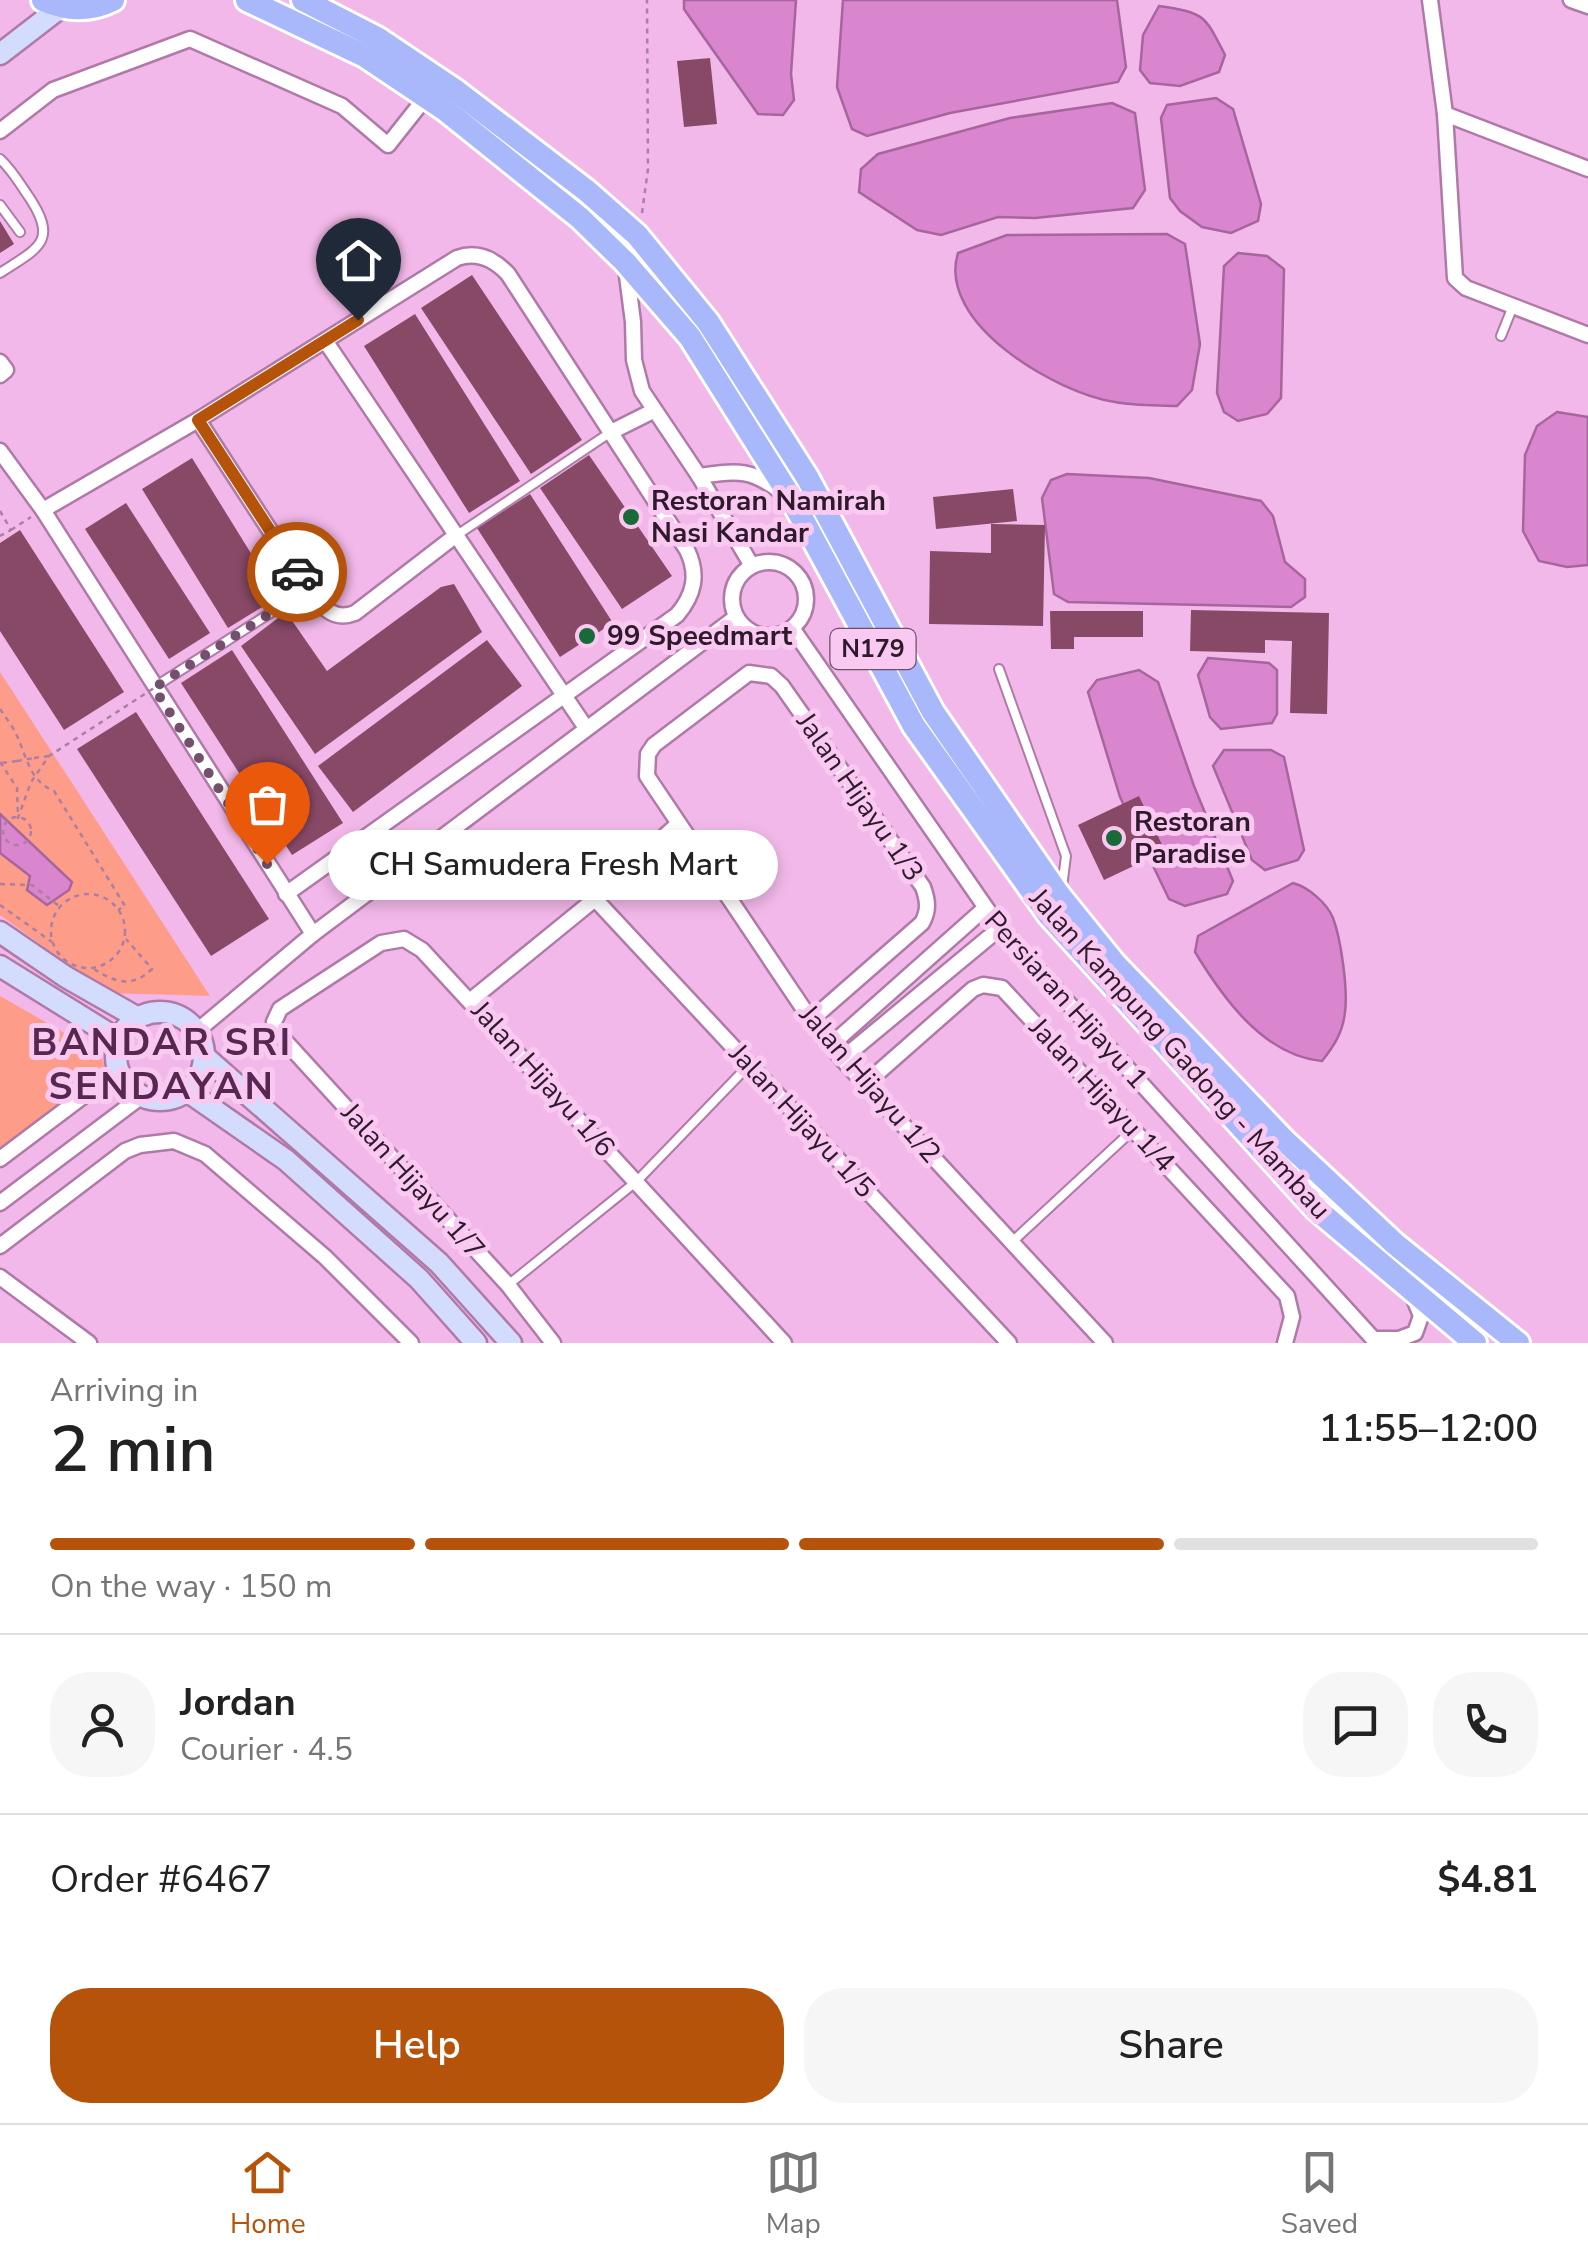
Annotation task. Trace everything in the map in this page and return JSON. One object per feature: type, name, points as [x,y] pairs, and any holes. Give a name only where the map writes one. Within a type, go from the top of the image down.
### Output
[{"type":"main road","points":[[52,4],[82,9],[113,0]]},
{"type":"main road","name":"Jalan Kampung Gadong - Mambau","points":[[246,0],[364,56],[426,97],[580,218],[625,262],[690,337],[791,498],[914,726],[1049,915],[1316,1209],[1476,1343]]},
{"type":"main road","name":"Jalan Kampung Gadong - Mambau","points":[[303,0],[377,38],[456,91],[588,191],[637,235],[708,322],[807,477],[933,712],[1059,894],[1114,963],[1285,1141],[1395,1244],[1518,1343]]},
{"type":"street","points":[[1430,0],[1445,114],[1452,271],[1466,288],[1588,335]]},
{"type":"street","points":[[1571,0],[1588,6]]},
{"type":"street","points":[[0,54],[52,4]]},
{"type":"street","points":[[0,131],[53,90],[190,39],[342,106],[388,145],[426,97]]},
{"type":"street","points":[[1445,114],[1588,170]]},
{"type":"street","points":[[43,510],[198,420],[457,258],[478,255],[500,265],[508,274],[688,550],[694,564],[693,591],[676,615],[286,894]]},
{"type":"street","points":[[625,262],[634,360],[642,391],[699,476],[752,566]]},
{"type":"street","points":[[326,342],[586,728]]},
{"type":"street","points":[[0,362],[6,370],[0,375]]},
{"type":"street","points":[[611,432],[654,411]]},
{"type":"street","points":[[198,420],[326,611],[345,617],[355,613],[455,536]]},
{"type":"street","points":[[0,451],[43,510],[313,934]]},
{"type":"street","points":[[699,476],[753,473],[791,498]]},
{"type":"street","points":[[775,563],[796,574],[802,584],[805,607],[792,628],[768,636],[744,627],[736,617],[732,594],[742,573],[752,566],[775,563]]},
{"type":"street","points":[[197,1031],[313,934],[736,617]]},
{"type":"street","name":"Persiaran Hijayu 1","points":[[792,628],[984,909],[1375,1341]]},
{"type":"street","name":"Jalan Hijayu 1/3","points":[[698,710],[749,674],[771,676],[782,686],[923,887],[928,900],[928,912],[922,923],[811,1020]]},
{"type":"street","name":"Jalan Hijayu 1/2","points":[[698,710],[654,746],[646,766],[647,776],[676,825],[842,1059],[1105,1343]]},
{"type":"street","points":[[472,1000],[595,899],[676,825]]},
{"type":"street","name":"Jalan Hijayu 1/5","points":[[595,899],[1010,1343]]},
{"type":"street","points":[[831,1045],[984,909]]},
{"type":"street","points":[[842,1059],[1000,928]]},
{"type":"street","points":[[0,932],[66,977],[138,1018]]},
{"type":"street","name":"Jalan Hijayu 1/6","points":[[274,1022],[280,1009],[381,943],[393,939],[414,943],[472,1000],[553,1094],[784,1343]]},
{"type":"street","points":[[0,966],[119,1040]]},
{"type":"street","name":"Jalan Hijayu 1/4","points":[[864,1084],[973,989],[992,985],[1010,995],[1287,1296],[1292,1317],[1285,1343]]},
{"type":"street","points":[[151,1013],[176,1015],[197,1031],[204,1056],[202,1070],[187,1092],[158,1100],[142,1096],[132,1090],[118,1070],[119,1040],[138,1018],[151,1013]]},
{"type":"street","name":"Jalan Hijayu 1/7","points":[[274,1022],[275,1030],[508,1285],[553,1343]]},
{"type":"street","points":[[204,1056],[439,1264],[511,1343]]},
{"type":"street","points":[[0,1159],[118,1070]]},
{"type":"street","points":[[187,1092],[286,1160],[419,1279],[476,1343]]},
{"type":"street","points":[[0,1203],[142,1096]]},
{"type":"street","points":[[0,1246],[125,1151],[140,1144],[174,1141],[205,1154],[325,1257],[411,1343]]},
{"type":"street","points":[[0,1276],[89,1343]]},
{"type":"street","points":[[1375,1341],[1408,1337],[1419,1329],[1420,1310],[1409,1290]]},
{"type":"lane","points":[[0,160],[10,168],[43,218],[46,231],[36,249],[0,274]]},
{"type":"lane","points":[[0,205],[20,232]]},
{"type":"lane","points":[[1501,336],[1513,306]]},
{"type":"lane","points":[[455,536],[611,432]]},
{"type":"lane","points":[[154,688],[308,589]]},
{"type":"lane","points":[[999,669],[1066,856],[1059,894]]},
{"type":"lane","points":[[508,1285],[637,1181],[749,1065]]},
{"type":"lane","points":[[1012,1242],[1134,1129]]},
{"type":"path","points":[[637,235],[648,169],[647,0]]},
{"type":"path","points":[[0,536],[43,510]]},
{"type":"path","points":[[0,511],[11,530]]},
{"type":"path","points":[[18,818],[26,821],[31,834],[23,844],[7,840],[6,823],[18,818],[35,776],[50,756],[154,688]]},
{"type":"path","points":[[0,709],[40,785],[54,791],[125,906],[118,910]]},
{"type":"path","points":[[18,818],[17,788],[1,762],[50,756]]},
{"type":"path","points":[[0,884],[32,886],[60,907]]},
{"type":"path","points":[[54,943],[54,918],[60,907],[70,899],[94,895],[106,898],[118,910],[125,938],[114,958],[92,968]]},
{"type":"path","points":[[0,905],[54,943],[69,962],[92,968],[116,982],[140,980],[152,969],[125,938]]},
{"type":"shaded area","points":[[684,0],[796,0],[791,74],[794,100],[783,115],[758,114],[684,9]]},
{"type":"shaded area","points":[[843,0],[1117,0],[1126,67],[1118,82],[950,113],[867,136],[852,129],[837,87]]},
{"type":"shaded area","points":[[1159,6],[1195,14],[1207,23],[1225,55],[1219,72],[1180,86],[1150,83],[1140,70],[1143,35]]},
{"type":"shaded area","points":[[1216,98],[1233,109],[1261,204],[1258,221],[1231,233],[1202,227],[1170,198],[1161,118],[1167,105]]},
{"type":"shaded area","points":[[1112,103],[1135,113],[1145,190],[1133,208],[1035,218],[998,217],[941,235],[917,230],[859,192],[861,169],[878,154],[1010,118]]},
{"type":"shaded area","points":[[1167,234],[1185,244],[1200,344],[1192,390],[1177,406],[1123,403],[1090,396],[1034,369],[982,329],[965,305],[956,279],[958,253],[1007,235]]},
{"type":"shaded area","points":[[1238,253],[1267,256],[1284,269],[1281,398],[1267,414],[1238,421],[1224,412],[1217,393],[1224,266]]},
{"type":"shaded area","points":[[1557,412],[1588,417],[1588,565],[1567,567],[1539,561],[1523,531],[1525,455],[1537,426]]},
{"type":"shaded area","points":[[1067,474],[1149,478],[1261,501],[1273,516],[1285,562],[1305,579],[1305,597],[1291,607],[1068,602],[1054,594],[1042,498],[1051,480]]},
{"type":"shaded area","points":[[1208,658],[1269,663],[1277,670],[1277,714],[1272,723],[1221,729],[1210,717],[1198,675]]},
{"type":"shaded area","points":[[1139,670],[1158,682],[1233,881],[1227,894],[1185,906],[1169,899],[1120,797],[1088,692],[1097,680]]},
{"type":"shaded area","points":[[0,672],[210,996],[108,993],[0,915]]},
{"type":"shaded area","points":[[1224,750],[1271,750],[1284,757],[1304,850],[1298,860],[1265,870],[1252,860],[1213,766]]},
{"type":"shaded area","points":[[0,814],[72,882],[69,890],[47,905],[27,890],[30,876],[0,853]]},
{"type":"shaded area","points":[[1293,883],[1311,892],[1326,907],[1333,918],[1341,951],[1346,991],[1344,1019],[1322,1061],[1282,1048],[1247,1022],[1218,988],[1195,952],[1198,936]]},
{"type":"shaded area","points":[[0,996],[101,1054],[108,1083],[0,1166]]},
{"type":"building","points":[[710,58],[717,124],[684,127],[677,61]]},
{"type":"building","points":[[0,221],[14,244],[0,253]]},
{"type":"building","points":[[472,275],[582,440],[531,474],[421,308]]},
{"type":"building","points":[[415,314],[520,481],[469,513],[364,346]]},
{"type":"building","points":[[589,455],[672,576],[622,609],[540,488]]},
{"type":"building","points":[[192,458],[278,597],[228,628],[142,489]]},
{"type":"building","points":[[1013,489],[1017,521],[936,529],[933,497]]},
{"type":"building","points":[[530,494],[613,623],[560,657],[477,528]]},
{"type":"building","points":[[126,503],[210,633],[169,659],[85,529]]},
{"type":"building","points":[[991,524],[1045,525],[1043,626],[929,624],[930,551],[991,553]]},
{"type":"building","points":[[20,530],[124,692],[64,730],[0,631],[0,543]]},
{"type":"building","points":[[454,584],[482,632],[315,754],[241,646],[286,612],[327,671],[441,587]]},
{"type":"building","points":[[1191,610],[1329,613],[1327,714],[1290,713],[1292,641],[1265,640],[1265,653],[1190,651]]},
{"type":"building","points":[[1050,611],[1143,611],[1143,637],[1074,637],[1074,649],[1051,649]]},
{"type":"building","points":[[487,640],[522,686],[353,812],[318,766]]},
{"type":"building","points":[[232,650],[343,823],[292,855],[181,683]]},
{"type":"building","points":[[136,712],[269,919],[211,956],[77,749]]},
{"type":"building","points":[[1139,796],[1165,851],[1104,880],[1078,825]]},
{"type":"way so far","points":[[267,864],[154,688],[308,589],[297,572]]},
{"type":"place","name":"Restoran Namirah Nasi Kandar","points":[[631,517]]},
{"type":"place","name":"99 Speedmart","points":[[587,636]]},
{"type":"place","name":"Restoran Paradise","points":[[1114,838]]},
{"type":"place","name":"CH Samudera Fresh Mart","points":[[267,864]]},
{"type":"district","name":"BANDAR SRI SENDAYAN","points":[[162,1064]]},
{"type":"route","points":[[297,572],[198,420],[358,320]]}]
